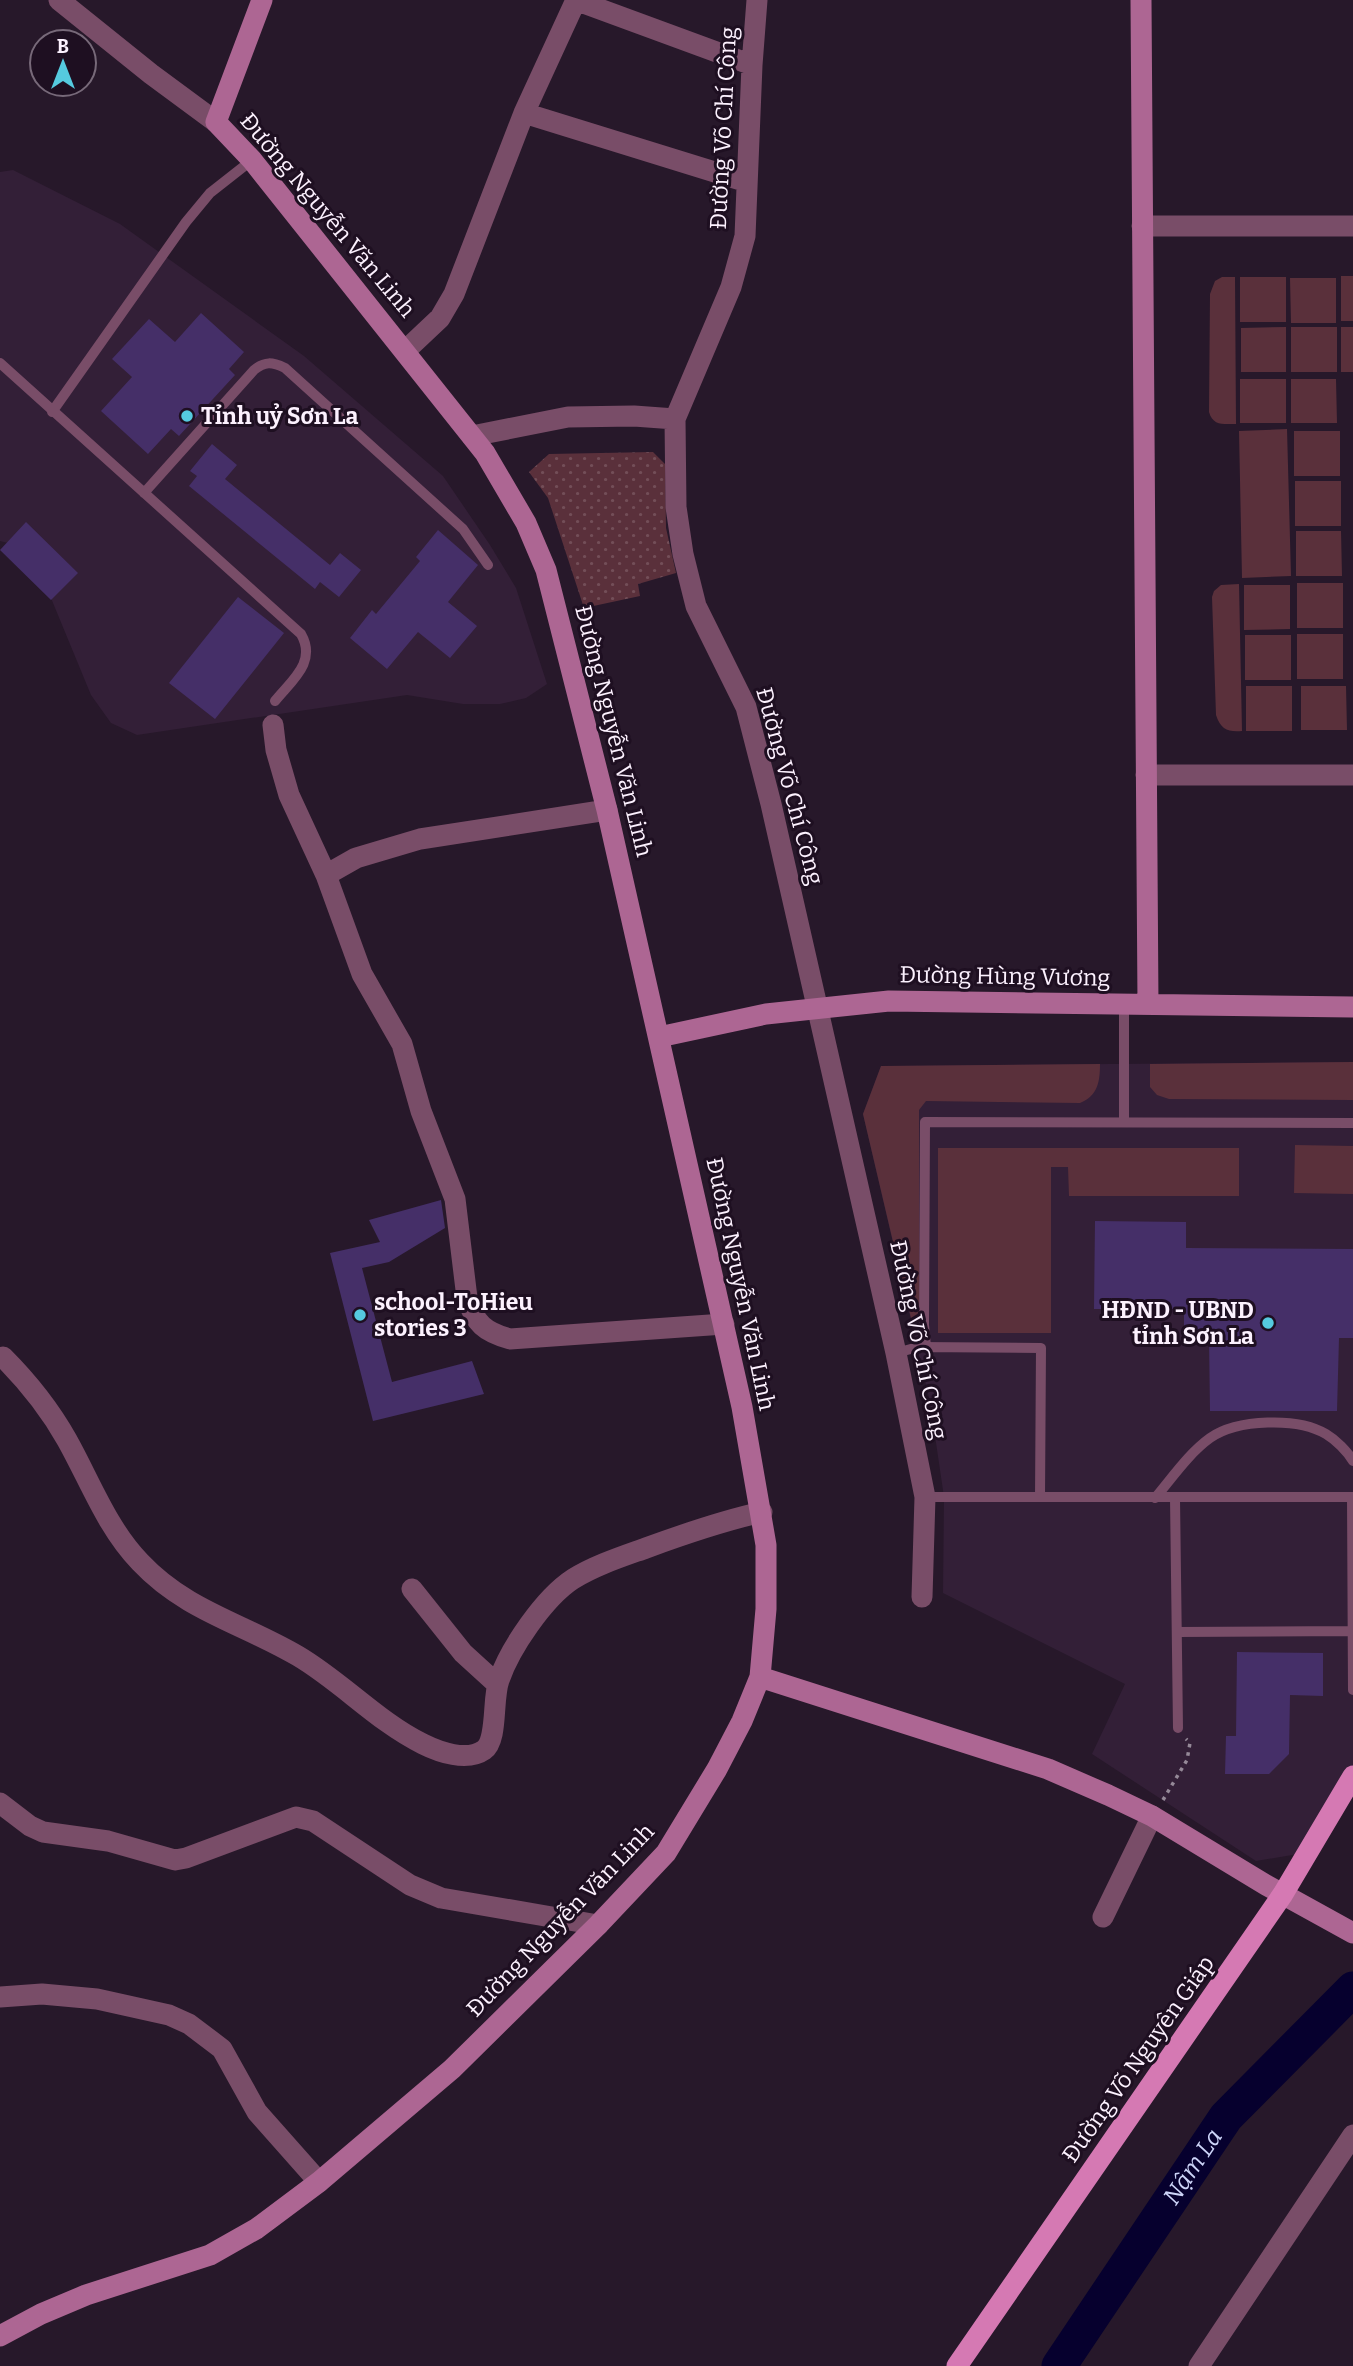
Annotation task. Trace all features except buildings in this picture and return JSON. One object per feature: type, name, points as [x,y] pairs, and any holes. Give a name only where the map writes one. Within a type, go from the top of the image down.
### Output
[{"type":"main road","name":"Đường Võ Nguyên Giáp","points":[[957,2366],[1283,1894],[1353,1776]]},
{"type":"street","points":[[59,0],[216,122]]},
{"type":"street","name":"Đường Nguyễn Văn Linh","points":[[0,2336],[41,2314],[86,2295],[210,2255],[256,2229],[319,2182],[452,2069],[598,1925],[666,1853],[723,1757],[742,1721],[760,1677],[766,1596],[766,1545],[762,1511],[724,1324],[607,810],[546,570],[526,523],[485,453],[252,160],[216,122],[262,0]]},
{"type":"street","points":[[405,351],[440,318],[454,294],[524,113],[576,0],[751,65]]},
{"type":"street","name":"Đường Võ Chí Công","points":[[757,0],[751,65],[746,236],[731,287],[675,419],[676,507],[696,606],[746,708],[771,804],[897,1353],[925,1497],[922,1597]]},
{"type":"street","points":[[1141,0],[1148,1004]]},
{"type":"street","points":[[524,113],[747,182]]},
{"type":"street","points":[[1142,226],[1353,226]]},
{"type":"street","points":[[472,436],[568,417],[675,419]]},
{"type":"street","points":[[273,725],[276,750],[289,795],[326,875],[362,974],[401,1044],[421,1111],[455,1199],[471,1314],[492,1334],[510,1339],[724,1324]]},
{"type":"street","points":[[1146,775],[1353,775]]},
{"type":"street","points":[[326,875],[356,858],[419,839],[607,810]]},
{"type":"street","name":"Đường Hùng Vương","points":[[659,1037],[766,1014],[890,1001],[1353,1006]]},
{"type":"street","points":[[3,1357],[32,1385],[48,1408],[110,1521],[138,1561],[167,1588],[195,1606],[298,1656],[331,1677],[402,1732],[441,1752],[460,1756],[484,1750],[492,1740],[497,1684],[514,1650],[534,1620],[572,1580],[604,1564],[717,1522],[762,1511]]},
{"type":"street","points":[[412,1589],[463,1653],[497,1684]]},
{"type":"street","points":[[760,1677],[1048,1769],[1152,1816],[1351,1932]]},
{"type":"street","points":[[0,1803],[30,1826],[43,1832],[108,1841],[175,1860],[296,1817],[313,1821],[410,1885],[441,1898],[598,1925]]},
{"type":"street","points":[[1103,1917],[1152,1816]]},
{"type":"street","points":[[0,1997],[42,1994],[97,1999],[169,2015],[188,2024],[222,2049],[257,2112],[319,2182]]},
{"type":"street","points":[[1199,2366],[1353,2135]]},
{"type":"lane","points":[[52,412],[186,222],[210,193],[252,160]]},
{"type":"lane","points":[[0,363],[301,634],[308,651],[305,663],[275,701]]},
{"type":"lane","points":[[144,492],[254,370],[263,363],[274,363],[285,368],[463,529],[488,565]]},
{"type":"lane","points":[[1124,1004],[1124,1121]]},
{"type":"lane","points":[[926,1347],[925,1122],[1353,1123]]},
{"type":"lane","points":[[897,1353],[918,1347],[1041,1348],[1040,1497]]},
{"type":"lane","points":[[1155,1498],[1211,1437],[1243,1425],[1286,1422],[1325,1433],[1353,1461]]},
{"type":"lane","points":[[925,1497],[1352,1497],[1353,1690]]},
{"type":"lane","points":[[1175,1498],[1178,1728]]},
{"type":"lane","points":[[1177,1632],[1351,1631]]},
{"type":"path","points":[[1152,1816],[1187,1760],[1190,1743],[1178,1728]]},
{"type":"shaded area","name":"Tỉnh uỷ Sơn La","points":[[13,170],[120,224],[304,356],[443,476],[516,588],[547,684],[526,698],[500,704],[463,704],[407,695],[137,735],[111,723],[91,695],[46,586],[12,544],[0,541],[0,172]]},
{"type":"shaded area","points":[[1341,276],[1353,276],[1353,321],[1341,321]]},
{"type":"shaded area","points":[[1222,277],[1235,277],[1236,424],[1216,422],[1209,412],[1210,294],[1215,281]]},
{"type":"shaded area","points":[[1240,277],[1286,277],[1286,322],[1240,322]]},
{"type":"shaded area","points":[[1290,278],[1336,278],[1336,323],[1291,323]]},
{"type":"shaded area","points":[[1286,327],[1286,372],[1241,372],[1241,328]]},
{"type":"shaded area","points":[[1291,327],[1337,327],[1337,372],[1291,372]]},
{"type":"shaded area","points":[[1341,327],[1353,327],[1353,372],[1341,372]]},
{"type":"shaded area","points":[[1240,379],[1286,379],[1286,423],[1240,423]]},
{"type":"shaded area","points":[[1291,379],[1336,379],[1337,423],[1291,423]]},
{"type":"shaded area","points":[[1287,429],[1291,576],[1242,578],[1239,431]]},
{"type":"shaded area","points":[[1294,431],[1340,431],[1340,476],[1294,476]]},
{"type":"shaded area","points":[[653,452],[665,464],[666,528],[676,573],[638,584],[640,596],[584,608],[548,498],[529,472],[549,454]]},
{"type":"shaded area","points":[[1295,481],[1341,481],[1341,526],[1295,526]]},
{"type":"shaded area","points":[[1296,531],[1341,531],[1342,576],[1296,576]]},
{"type":"shaded area","points":[[1297,583],[1343,583],[1343,628],[1297,628]]},
{"type":"shaded area","points":[[1239,584],[1242,731],[1223,727],[1216,715],[1212,597],[1221,585]]},
{"type":"shaded area","points":[[1244,585],[1290,585],[1290,629],[1244,630]]},
{"type":"shaded area","points":[[1297,634],[1343,634],[1343,679],[1297,679]]},
{"type":"shaded area","points":[[1245,635],[1291,635],[1291,680],[1245,680]]},
{"type":"shaded area","points":[[1246,686],[1292,686],[1292,731],[1246,731]]},
{"type":"shaded area","points":[[1301,686],[1346,686],[1347,730],[1301,730]]},
{"type":"shaded area","points":[[1353,1062],[1353,1771],[1304,1853],[1256,1861],[1092,1754],[1125,1684],[943,1593],[944,1497],[930,1402],[863,1114],[881,1066]]},
{"type":"shaded area","points":[[1353,1062],[1353,1100],[1169,1099],[1157,1095],[1150,1087],[1150,1064]]},
{"type":"shaded area","points":[[1100,1064],[1097,1087],[1091,1096],[1080,1103],[926,1101],[919,1110],[919,1326],[914,1331],[863,1114],[881,1066]]},
{"type":"shaded area","points":[[1295,1145],[1353,1146],[1353,1194],[1294,1193]]},
{"type":"shaded area","points":[[938,1148],[1239,1148],[1239,1196],[1069,1196],[1068,1167],[1051,1167],[1051,1333],[938,1333]]},
{"type":"waterway","name":"Nậm La","points":[[1059,2366],[1226,2117],[1353,1989]]},
{"type":"place","name":"Tỉnh uỷ Sơn La","points":[[187,416]]},
{"type":"place","name":"school-ToHieu stories 3","points":[[360,1315]]},
{"type":"place","name":"HĐND - UBND tỉnh Sơn La","points":[[1268,1323]]}]
